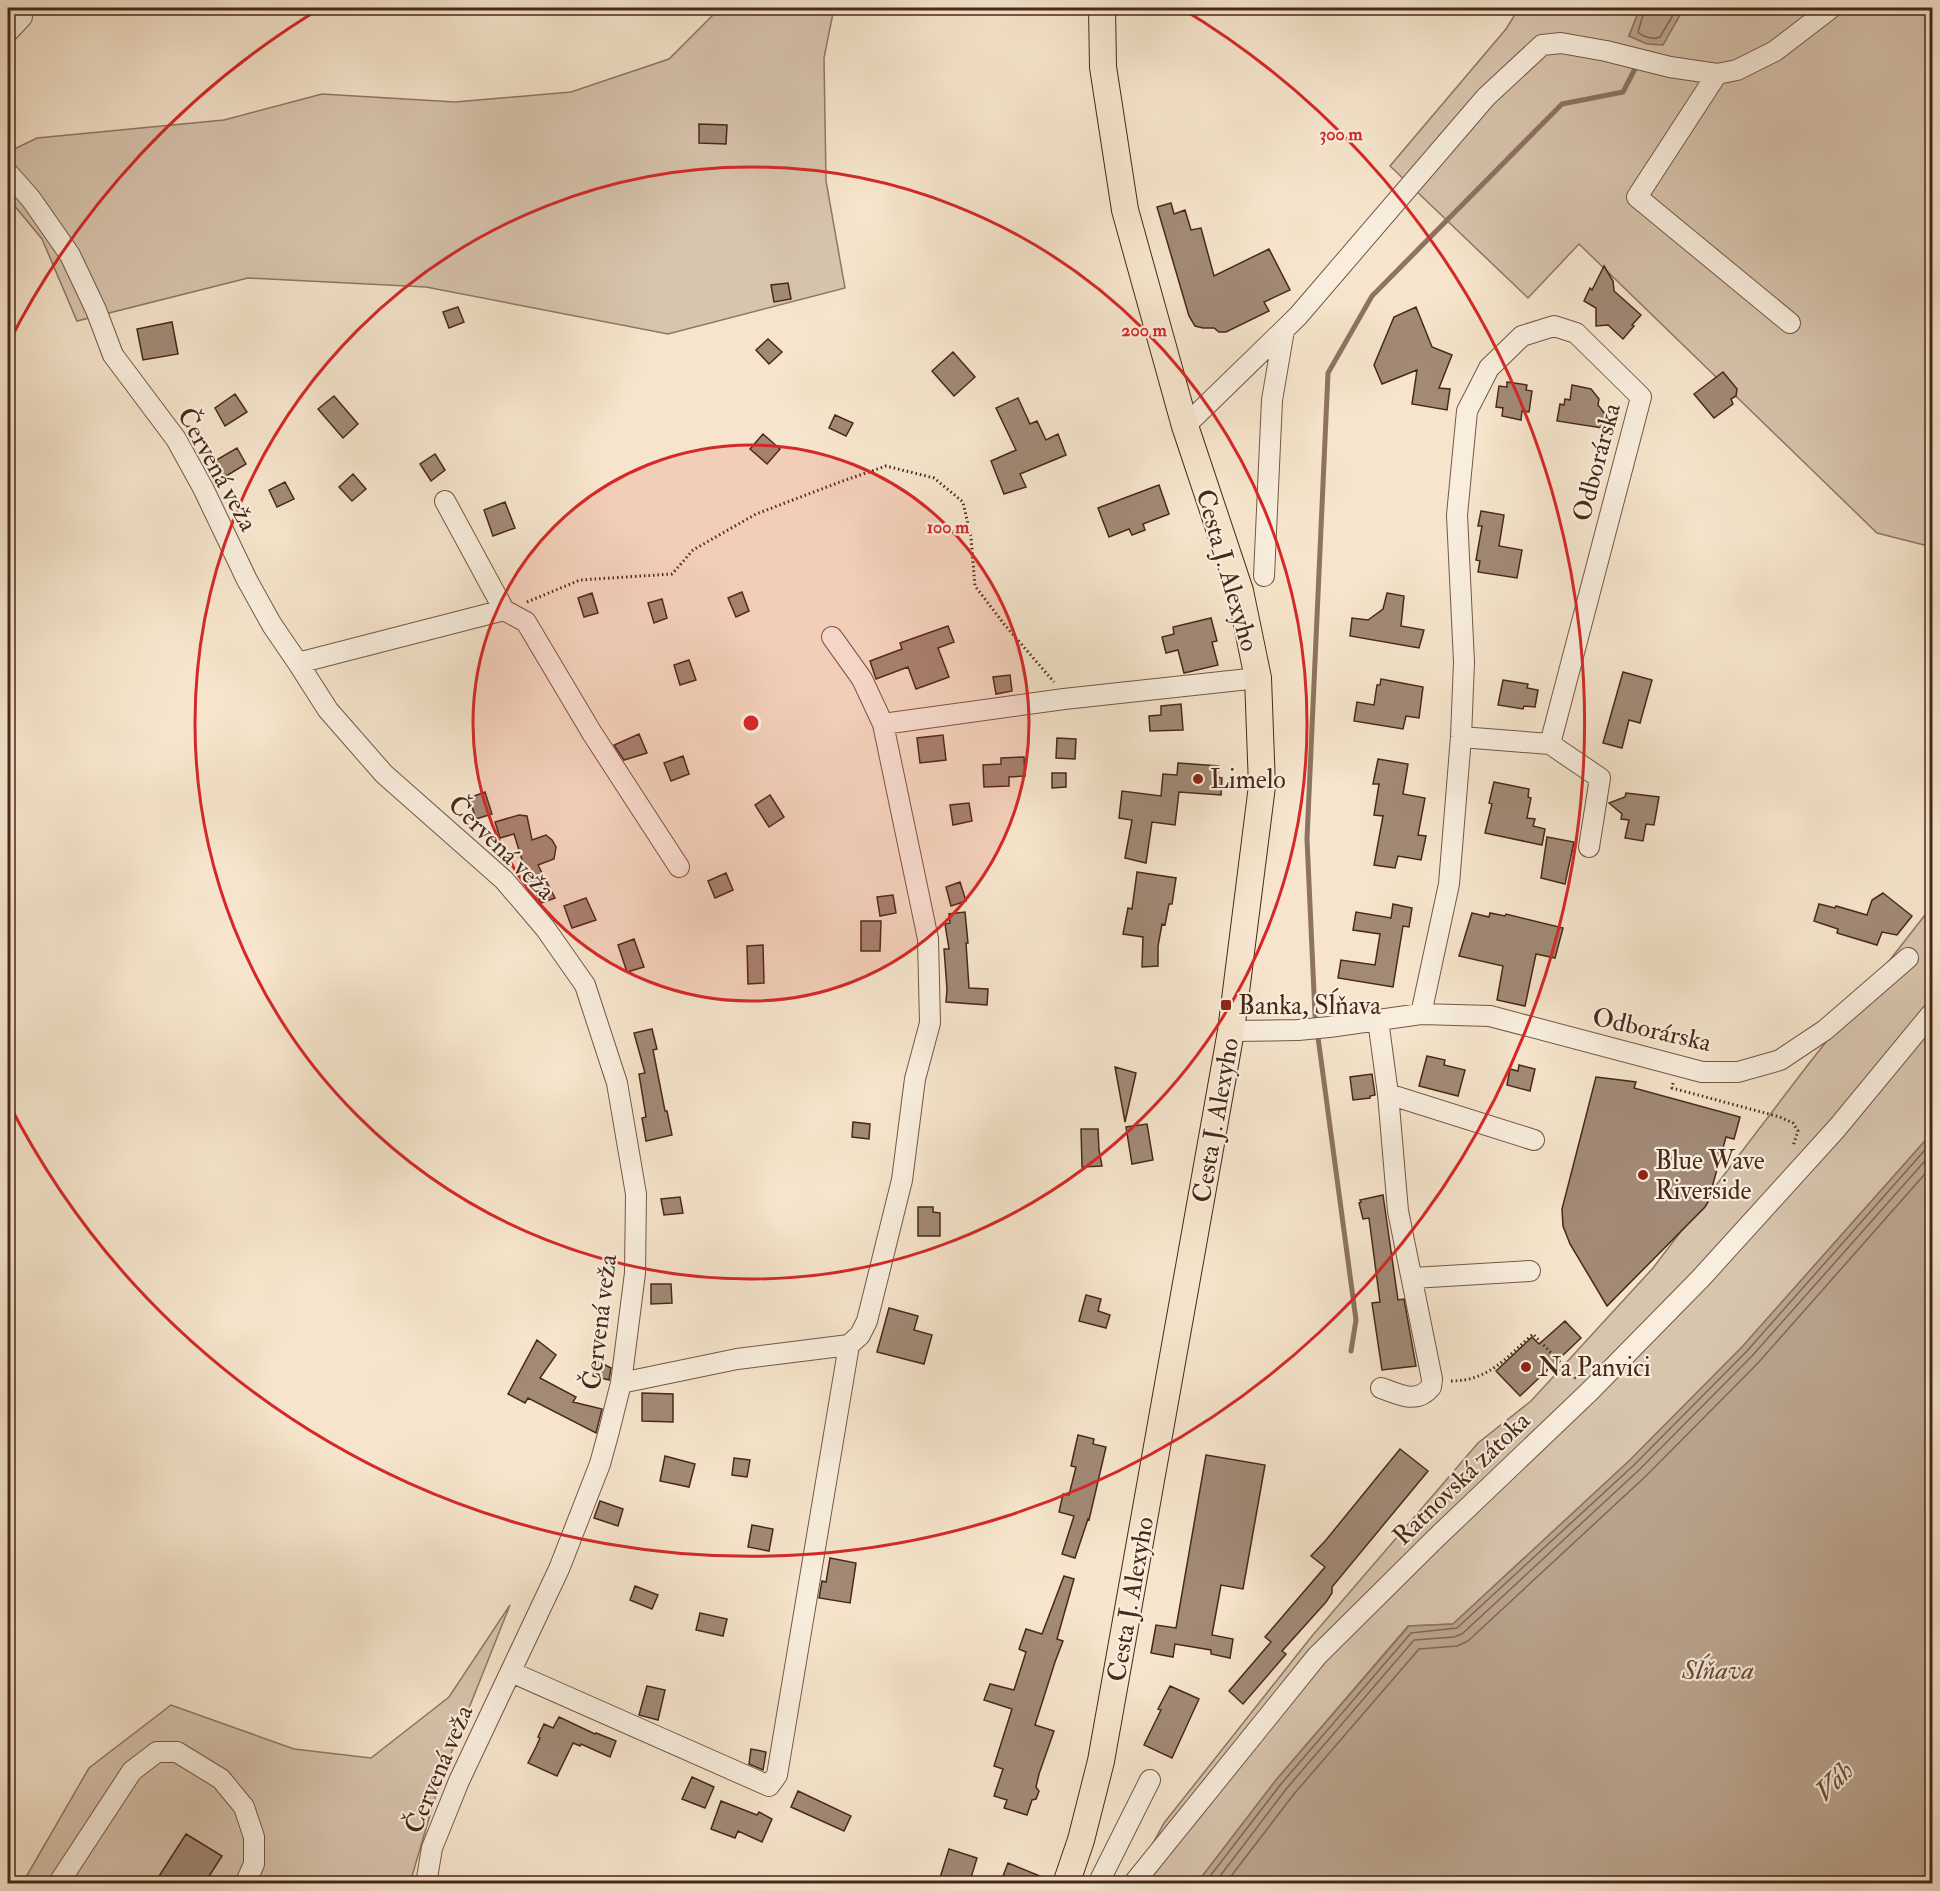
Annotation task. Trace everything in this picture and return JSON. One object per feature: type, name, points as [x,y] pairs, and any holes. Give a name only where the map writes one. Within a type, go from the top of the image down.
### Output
[{"type":"main road","name":"Cesta J. Alexyho","points":[[1066,1884],[1081,1840],[1101,1761],[1231,1031],[1262,786],[1258,678],[1240,591],[1185,426],[1125,210],[1103,67],[1102,8]]},
{"type":"lane","points":[[1185,426],[1298,316],[1486,97],[1542,45],[1561,44],[1606,51],[1670,67],[1717,74],[1737,70],[1775,51],[1831,8]]},
{"type":"lane","points":[[8,32],[22,17]]},
{"type":"lane","points":[[1717,74],[1637,197],[1790,323]]},
{"type":"lane","name":"Červená veža","points":[[8,173],[32,199],[70,255],[96,310],[113,355],[176,440],[272,625],[328,710],[384,774],[504,880],[545,927],[585,985],[617,1083],[636,1194],[635,1273],[621,1383],[600,1464],[559,1569],[459,1781],[439,1829],[432,1848],[426,1884]]},
{"type":"lane","name":"Odborárska","points":[[1421,1014],[1449,884],[1461,737],[1464,662],[1457,515],[1467,411],[1489,368],[1522,336],[1554,326],[1576,333],[1641,397],[1550,744]]},
{"type":"lane","points":[[1264,576],[1272,400],[1284,330]]},
{"type":"lane","points":[[445,501],[504,610],[526,622],[592,733],[679,867]]},
{"type":"lane","points":[[298,663],[504,610]]},
{"type":"lane","points":[[621,1383],[737,1359],[849,1345],[860,1335],[867,1321],[902,1180],[915,1079],[930,1023],[928,939],[883,724],[862,679],[832,637]]},
{"type":"lane","points":[[883,724],[1064,699],[1258,678]]},
{"type":"lane","points":[[1461,737],[1550,744],[1600,778],[1589,847]]},
{"type":"lane","name":"Odborárska","points":[[1231,1031],[1298,1030],[1421,1014],[1490,1016],[1702,1072],[1738,1072],[1780,1060],[1825,1030],[1908,958]]},
{"type":"lane","name":"Ratnovská zátoka","points":[[1133,1884],[1317,1656],[1589,1392],[1701,1278],[1837,1128],[1932,1013]]},
{"type":"lane","points":[[1378,1020],[1388,1094],[1398,1211],[1432,1380],[1431,1388],[1419,1397],[1412,1398],[1381,1388]]},
{"type":"lane","points":[[1388,1094],[1534,1140]]},
{"type":"lane","points":[[1413,1278],[1530,1271]]},
{"type":"lane","points":[[511,1672],[769,1786],[777,1775],[849,1345]]},
{"type":"lane","points":[[58,1884],[132,1771],[157,1752],[177,1752],[221,1779],[244,1807],[254,1837],[254,1864],[245,1884]]},
{"type":"lane","points":[[1098,1884],[1150,1780]]},
{"type":"path","points":[[504,610],[580,580],[672,574],[693,550],[756,514],[886,466],[934,478],[963,502],[971,538],[975,586],[1004,624],[1057,685],[1064,699]]},
{"type":"path","points":[[1677,1065],[1672,1088],[1780,1117],[1793,1123],[1798,1131],[1792,1151]]},
{"type":"path","points":[[1432,1380],[1468,1381],[1494,1370],[1533,1334],[1565,1367]]},
{"type":"shaded area","points":[[720,8],[834,8],[824,58],[826,181],[845,288],[668,334],[426,287],[248,278],[77,321],[42,239],[8,198],[8,152],[37,138],[224,120],[322,94],[455,102],[571,92],[669,59]]},
{"type":"shaded area","points":[[1519,8],[1640,8],[1629,36],[1662,45],[1684,8],[1932,8],[1932,547],[1877,533],[1579,244],[1528,298],[1390,166],[1506,29]]},
{"type":"shaded area","points":[[1932,906],[1932,1133],[1742,1347],[1630,1460],[1453,1624],[1408,1626],[1276,1780],[1197,1883],[1131,1884],[1164,1823],[1312,1636],[1478,1443],[1531,1401],[1653,1268]]},
{"type":"shaded area","points":[[510,1605],[440,1781],[410,1883],[22,1884],[89,1768],[171,1705],[294,1749],[371,1758],[449,1697]]},
{"type":"water","points":[[1640,8],[1684,8],[1663,45],[1647,44],[1629,36]]},
{"type":"water","name":"Sĺňava","points":[[1932,1133],[1932,1883],[1197,1883],[1276,1780],[1409,1626],[1453,1624],[1630,1460],[1742,1347]]},
{"type":"building","points":[[699,124],[727,125],[726,144],[699,143]]},
{"type":"building","points":[[1171,203],[1174,214],[1185,210],[1191,230],[1201,228],[1214,276],[1269,249],[1290,290],[1264,302],[1269,311],[1226,332],[1195,326],[1189,316],[1157,207]]},
{"type":"building","points":[[1604,266],[1613,281],[1614,291],[1641,315],[1623,339],[1608,325],[1596,326],[1596,308],[1584,301]]},
{"type":"building","points":[[788,283],[791,299],[774,302],[771,285]]},
{"type":"building","points":[[458,307],[464,322],[449,328],[443,312]]},
{"type":"building","points":[[1416,307],[1432,347],[1452,355],[1439,388],[1450,389],[1447,410],[1412,404],[1417,370],[1382,384],[1374,365],[1394,317]]},
{"type":"building","points":[[172,322],[178,354],[143,360],[137,329]]},
{"type":"building","points":[[768,339],[782,352],[769,364],[756,350]]},
{"type":"building","points":[[953,352],[975,377],[954,396],[932,371]]},
{"type":"building","points":[[1723,372],[1737,389],[1736,396],[1731,399],[1733,404],[1714,418],[1694,394]]},
{"type":"building","points":[[1507,382],[1527,385],[1526,390],[1532,391],[1529,412],[1522,411],[1521,420],[1502,416],[1503,408],[1496,407],[1499,386],[1507,387]]},
{"type":"building","points":[[1572,385],[1591,389],[1599,399],[1598,405],[1605,414],[1602,428],[1557,421],[1560,404],[1564,405],[1565,399],[1570,400]]},
{"type":"building","points":[[235,394],[247,412],[225,426],[215,408]]},
{"type":"building","points":[[334,396],[358,424],[343,438],[318,409]]},
{"type":"building","points":[[1018,398],[1030,424],[1037,421],[1046,440],[1058,434],[1066,455],[1020,474],[1026,487],[1004,494],[991,461],[1016,450],[996,408]]},
{"type":"building","points":[[835,415],[853,423],[846,436],[829,428]]},
{"type":"building","points":[[763,434],[780,449],[767,464],[750,449]]},
{"type":"building","points":[[237,448],[246,464],[223,478],[213,462]]},
{"type":"building","points":[[435,454],[445,470],[431,481],[420,464]]},
{"type":"building","points":[[353,474],[366,489],[352,501],[339,487]]},
{"type":"building","points":[[285,482],[294,499],[277,507],[269,490]]},
{"type":"building","points":[[1159,485],[1169,514],[1143,524],[1145,530],[1132,535],[1129,529],[1109,537],[1098,508]]},
{"type":"building","points":[[505,502],[515,528],[493,536],[484,510]]},
{"type":"building","points":[[1481,511],[1504,515],[1499,546],[1522,550],[1517,578],[1478,572],[1480,561],[1476,560],[1482,526],[1478,526]]},
{"type":"building","points":[[742,592],[749,611],[736,617],[728,598]]},
{"type":"building","points":[[592,593],[598,613],[584,617],[578,598]]},
{"type":"building","points":[[1387,593],[1404,596],[1401,626],[1424,630],[1419,648],[1350,636],[1352,618],[1368,620],[1383,609]]},
{"type":"building","points":[[662,599],[667,618],[654,623],[648,603]]},
{"type":"building","points":[[1211,618],[1217,641],[1212,642],[1218,665],[1184,673],[1178,650],[1166,653],[1162,637],[1174,634],[1173,627]]},
{"type":"building","points":[[948,626],[954,642],[938,648],[949,677],[916,689],[908,667],[876,679],[870,661],[902,649],[900,643]]},
{"type":"building","points":[[689,660],[696,680],[680,685],[674,665]]},
{"type":"building","points":[[1623,672],[1652,680],[1640,723],[1629,720],[1622,748],[1603,743]]},
{"type":"building","points":[[1010,675],[1012,691],[996,694],[993,677]]},
{"type":"building","points":[[1381,679],[1423,687],[1419,718],[1406,716],[1403,729],[1354,721],[1357,702],[1374,705],[1377,685],[1380,685]]},
{"type":"building","points":[[1503,680],[1528,684],[1527,688],[1538,690],[1535,707],[1524,706],[1523,709],[1498,705]]},
{"type":"building","points":[[1181,704],[1183,730],[1150,731],[1149,716],[1161,715],[1161,706]]},
{"type":"building","points":[[639,734],[647,753],[624,760],[614,745]]},
{"type":"building","points":[[943,735],[946,760],[920,763],[917,738]]},
{"type":"building","points":[[1057,738],[1076,739],[1075,759],[1056,758]]},
{"type":"building","points":[[683,756],[689,774],[671,781],[664,763]]},
{"type":"building","points":[[1024,757],[1025,776],[1009,777],[1009,786],[984,787],[983,765],[1001,764],[1001,758]]},
{"type":"building","points":[[1378,759],[1408,764],[1403,794],[1425,798],[1418,835],[1426,836],[1421,860],[1398,856],[1395,868],[1374,865],[1383,816],[1374,815],[1379,784],[1373,784]]},
{"type":"building","points":[[1178,763],[1219,766],[1218,777],[1222,778],[1221,795],[1179,792],[1175,825],[1152,822],[1146,863],[1125,858],[1132,820],[1119,818],[1122,791],[1161,796],[1163,774],[1177,775]]},
{"type":"building","points":[[1052,773],[1066,773],[1066,787],[1052,788]]},
{"type":"building","points":[[1494,782],[1529,789],[1528,797],[1531,798],[1527,818],[1535,819],[1533,826],[1545,829],[1542,845],[1485,833],[1492,804],[1489,803]]},
{"type":"building","points":[[485,792],[492,814],[476,819],[469,798]]},
{"type":"building","points":[[1626,793],[1659,797],[1654,825],[1646,824],[1643,841],[1625,838],[1629,820],[1621,819],[1622,814],[1609,803],[1625,797]]},
{"type":"building","points":[[770,795],[784,817],[769,827],[755,805]]},
{"type":"building","points":[[969,803],[972,821],[953,825],[950,805]]},
{"type":"building","points":[[519,815],[527,816],[532,840],[546,835],[556,847],[554,859],[538,865],[555,898],[541,903],[527,876],[514,834],[500,838],[495,822]]},
{"type":"building","points":[[1547,837],[1574,842],[1565,884],[1541,878]]},
{"type":"building","points":[[1137,872],[1176,878],[1172,904],[1169,904],[1165,925],[1162,924],[1158,946],[1158,966],[1142,967],[1143,937],[1123,934],[1128,908],[1132,909]]},
{"type":"building","points":[[726,873],[733,890],[715,898],[708,881]]},
{"type":"building","points":[[960,882],[966,901],[951,906],[946,887]]},
{"type":"building","points":[[1883,893],[1912,916],[1897,935],[1882,932],[1877,945],[1837,933],[1838,929],[1814,921],[1819,904],[1835,908],[1836,906],[1867,915],[1872,900]]},
{"type":"building","points":[[893,895],[896,913],[880,916],[877,897]]},
{"type":"building","points":[[586,898],[596,920],[572,928],[564,906]]},
{"type":"building","points":[[1393,904],[1412,908],[1409,927],[1403,926],[1393,987],[1338,978],[1341,960],[1375,965],[1380,934],[1353,930],[1356,912],[1391,918]]},
{"type":"building","points":[[965,912],[969,988],[988,989],[987,1005],[946,1002],[944,949],[949,949],[945,924],[950,923],[949,914]]},
{"type":"building","points":[[1472,913],[1489,917],[1490,913],[1505,916],[1506,914],[1563,928],[1555,958],[1536,954],[1525,1006],[1497,1000],[1503,966],[1459,956]]},
{"type":"building","points":[[861,921],[881,921],[880,951],[861,951]]},
{"type":"building","points":[[634,939],[644,967],[627,972],[618,945]]},
{"type":"building","points":[[763,945],[764,983],[748,984],[747,946]]},
{"type":"building","points":[[652,1029],[657,1049],[653,1050],[672,1135],[646,1141],[642,1118],[646,1117],[639,1074],[645,1073],[634,1033]]},
{"type":"building","points":[[1427,1056],[1445,1060],[1444,1065],[1465,1070],[1458,1096],[1419,1086]]},
{"type":"building","points":[[1519,1065],[1535,1069],[1530,1091],[1507,1085],[1510,1069],[1518,1071]]},
{"type":"building","points":[[1115,1067],[1136,1073],[1125,1122]]},
{"type":"building","points":[[1372,1074],[1375,1095],[1370,1098],[1353,1100],[1350,1077]]},
{"type":"building","name":"Blue Wave Riverside","points":[[1596,1077],[1636,1082],[1634,1088],[1740,1117],[1734,1139],[1726,1137],[1705,1207],[1607,1306],[1570,1244],[1563,1226],[1562,1209]]},
{"type":"building","points":[[853,1122],[870,1124],[869,1139],[852,1137]]},
{"type":"building","points":[[1147,1124],[1153,1160],[1132,1164],[1126,1127]]},
{"type":"building","points":[[1081,1129],[1098,1129],[1102,1166],[1082,1167]]},
{"type":"building","points":[[1383,1195],[1398,1300],[1404,1299],[1416,1366],[1382,1370],[1372,1303],[1380,1302],[1369,1218],[1363,1219],[1359,1203],[1360,1200]]},
{"type":"building","points":[[680,1197],[683,1213],[664,1215],[661,1199]]},
{"type":"building","points":[[918,1207],[933,1207],[933,1212],[940,1213],[940,1236],[918,1236]]},
{"type":"building","points":[[651,1284],[671,1284],[672,1303],[651,1304]]},
{"type":"building","points":[[1086,1295],[1101,1299],[1098,1311],[1110,1315],[1106,1328],[1079,1321]]},
{"type":"building","points":[[889,1308],[918,1316],[914,1330],[932,1335],[924,1364],[877,1352]]},
{"type":"building","name":"Na Panvici","points":[[1565,1321],[1581,1338],[1520,1396],[1496,1371],[1532,1337],[1539,1344]]},
{"type":"building","points":[[537,1340],[556,1355],[540,1378],[576,1397],[573,1402],[602,1409],[596,1433],[528,1398],[525,1403],[508,1394]]},
{"type":"building","points":[[597,1361],[611,1368],[609,1380],[593,1376]]},
{"type":"building","points":[[642,1393],[673,1394],[673,1422],[642,1421]]},
{"type":"building","points":[[1078,1435],[1094,1439],[1093,1444],[1106,1447],[1089,1520],[1075,1558],[1062,1554],[1074,1516],[1059,1512],[1063,1494],[1069,1495],[1076,1467],[1071,1466]]},
{"type":"building","points":[[1400,1449],[1428,1471],[1332,1587],[1332,1593],[1326,1602],[1282,1651],[1286,1654],[1243,1704],[1229,1691],[1271,1642],[1265,1637],[1325,1567],[1311,1556]]},
{"type":"building","points":[[1206,1455],[1265,1465],[1243,1589],[1221,1585],[1212,1635],[1233,1639],[1230,1658],[1211,1654],[1211,1650],[1175,1644],[1173,1657],[1151,1653],[1156,1625],[1176,1628]]},
{"type":"building","points":[[665,1456],[695,1464],[689,1487],[660,1481]]},
{"type":"building","points":[[734,1458],[750,1460],[747,1477],[732,1475]]},
{"type":"building","points":[[600,1501],[623,1509],[618,1526],[594,1518]]},
{"type":"building","points":[[752,1525],[773,1529],[769,1551],[748,1547]]},
{"type":"building","points":[[830,1558],[856,1563],[850,1603],[819,1598],[822,1581],[826,1582]]},
{"type":"building","points":[[1064,1576],[1074,1579],[1057,1639],[1063,1641],[1035,1725],[1054,1731],[1039,1774],[1036,1787],[1039,1791],[1036,1799],[1032,1800],[1027,1815],[1004,1808],[1007,1800],[994,1796],[1003,1769],[994,1766],[1012,1709],[984,1700],[990,1684],[1014,1690],[1026,1652],[1019,1649],[1026,1629],[1042,1634]]},
{"type":"building","points":[[635,1586],[658,1595],[652,1609],[630,1600]]},
{"type":"building","points":[[700,1613],[727,1619],[723,1636],[696,1630]]},
{"type":"building","points":[[647,1686],[665,1690],[658,1720],[639,1715]]},
{"type":"building","points":[[1170,1686],[1199,1699],[1172,1758],[1144,1745]]},
{"type":"building","points":[[559,1717],[616,1741],[610,1757],[581,1744],[580,1746],[573,1743],[557,1776],[528,1763],[544,1724],[553,1728]]},
{"type":"building","points":[[751,1749],[766,1752],[763,1770],[749,1764]]},
{"type":"building","points":[[692,1777],[714,1787],[705,1808],[682,1799]]},
{"type":"building","points":[[798,1791],[851,1816],[844,1831],[791,1807]]},
{"type":"building","points":[[721,1801],[757,1815],[759,1812],[772,1819],[762,1842],[738,1831],[735,1838],[711,1829]]},
{"type":"building","points":[[186,1834],[222,1856],[204,1884],[154,1884]]},
{"type":"building","points":[[949,1849],[977,1858],[969,1884],[938,1884]]},
{"type":"building","points":[[1008,1863],[1052,1881],[1051,1884],[1000,1884]]},
{"type":"waterway","points":[[1351,1351],[1356,1320],[1315,1015],[1307,839],[1328,373],[1372,296],[1562,104],[1623,92],[1638,63]]},
{"type":"place","name":"Limelo","points":[[1198,779]]},
{"type":"place","name":"Banka, Sĺňava","points":[[1226,1005]]},
{"type":"place","name":"Blue Wave Riverside","points":[[1643,1175]]},
{"type":"place","name":"Na Panvici","points":[[1526,1367]]},
{"type":"water label","name":"Váh","points":[[1834,1781]]}]
